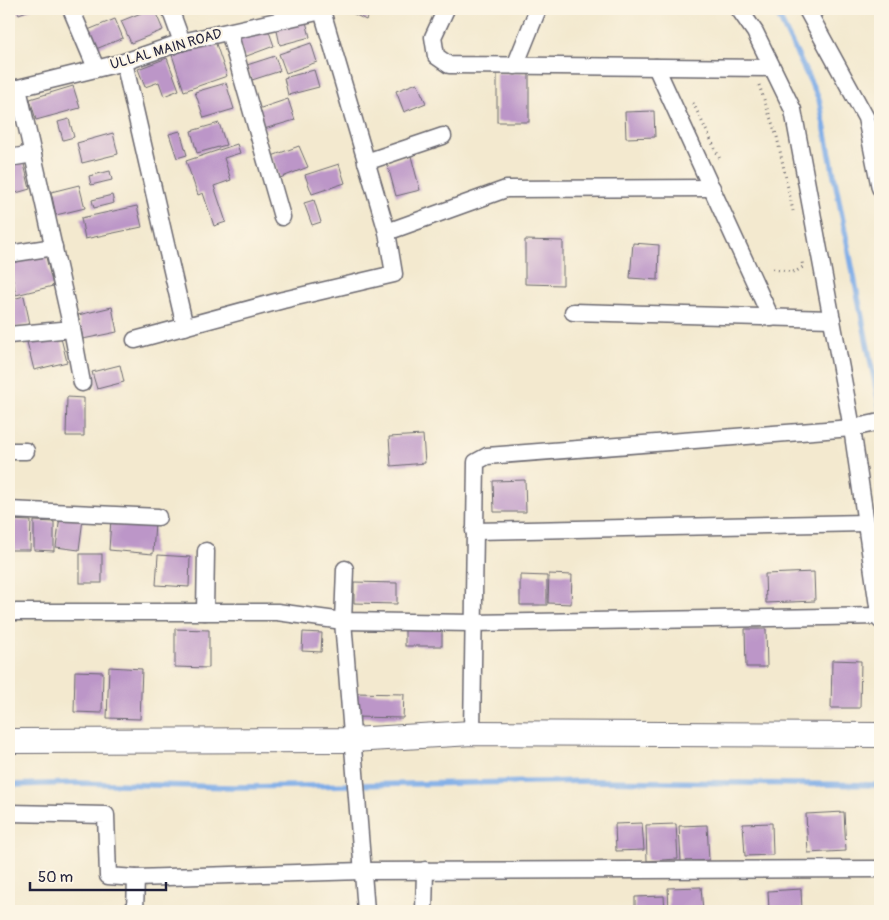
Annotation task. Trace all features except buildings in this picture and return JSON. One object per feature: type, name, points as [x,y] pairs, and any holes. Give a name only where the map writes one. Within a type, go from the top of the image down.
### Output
[{"type":"street","points":[[71,9],[96,68]]},
{"type":"street","points":[[170,9],[182,42]]},
{"type":"street","points":[[446,9],[433,37],[436,56],[449,65],[771,68]]},
{"type":"street","points":[[515,66],[538,9]]},
{"type":"street","points":[[739,9],[755,32],[793,110],[832,320],[857,427],[866,523],[880,620]]},
{"type":"street","points":[[816,9],[807,10],[873,116],[880,188]]},
{"type":"street","points":[[135,340],[283,300],[394,274],[387,232],[322,10]]},
{"type":"street","name":"ULLAL MAIN ROAD","points":[[13,88],[124,62],[182,42],[322,10]]},
{"type":"street","points":[[229,32],[282,217]]},
{"type":"street","points":[[124,62],[185,328]]},
{"type":"street","points":[[656,67],[771,318]]},
{"type":"street","points":[[13,88],[33,154],[72,329],[82,383]]},
{"type":"street","points":[[366,162],[443,136]]},
{"type":"street","points":[[9,158],[33,154]]},
{"type":"street","points":[[387,232],[506,189],[712,188]]},
{"type":"street","points":[[9,254],[54,247]]},
{"type":"street","points":[[573,312],[832,320]]},
{"type":"street","points":[[9,335],[72,329]]},
{"type":"street","points":[[472,733],[476,462],[487,456],[857,427],[880,422]]},
{"type":"street","points":[[9,451],[26,452]]},
{"type":"street","points":[[9,510],[158,517]]},
{"type":"street","points":[[474,531],[866,523]]},
{"type":"street","points":[[205,612],[206,551]]},
{"type":"street","points":[[345,569],[343,621],[366,911]]},
{"type":"street","points":[[9,612],[277,612],[343,621],[473,624],[880,616]]},
{"type":"street","points":[[9,741],[352,740],[472,733],[880,735]]},
{"type":"street","points":[[9,813],[106,815],[108,876],[136,878],[425,870],[880,869]]},
{"type":"street","points":[[424,911],[425,870]]},
{"type":"street","points":[[135,911],[136,878]]},
{"type":"path","points":[[751,68],[777,137],[793,215]]},
{"type":"path","points":[[692,101],[722,161]]},
{"type":"path","points":[[773,269],[796,272],[803,267],[801,254]]},
{"type":"waterway","points":[[775,9],[819,99],[880,409]]},
{"type":"waterway","points":[[9,785],[77,783],[233,787],[591,781],[880,785]]}]
